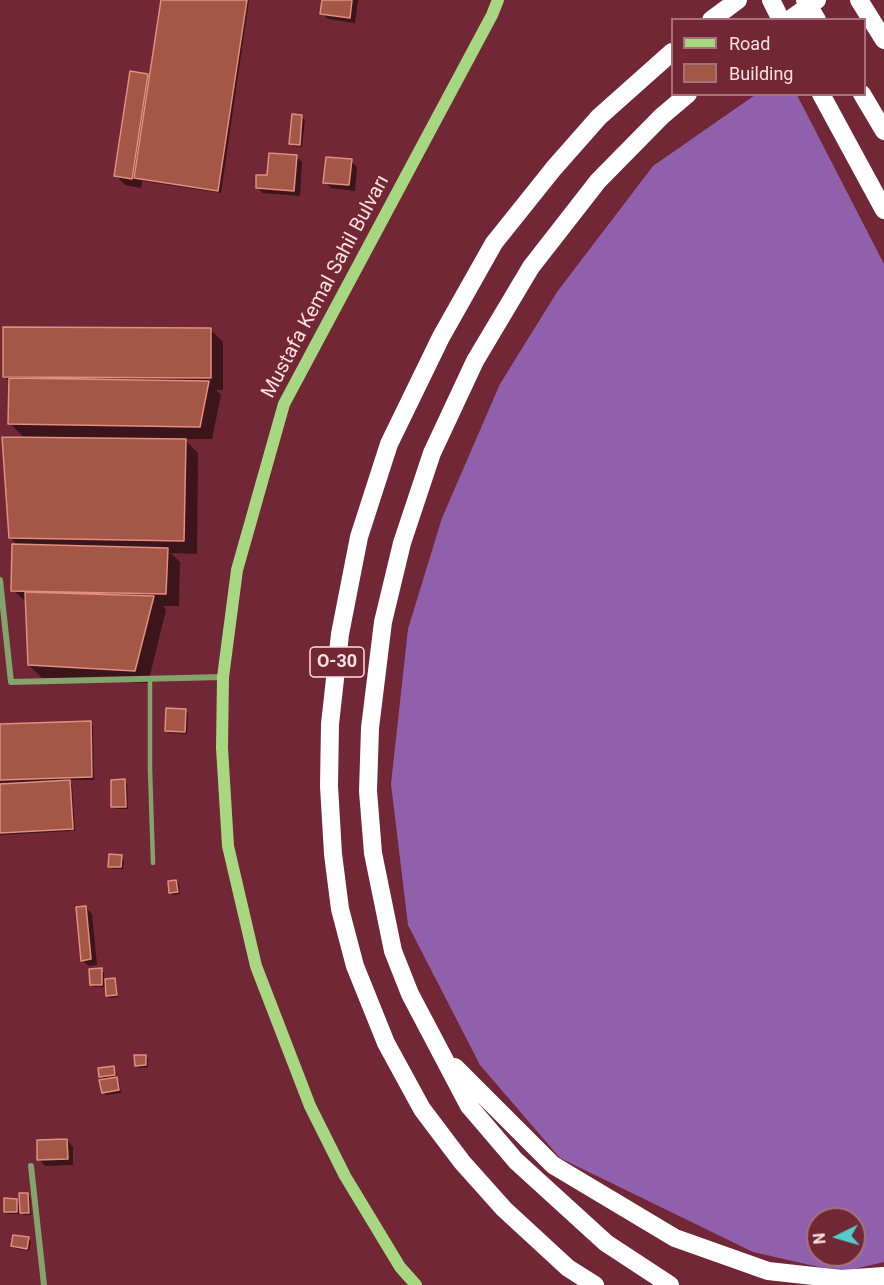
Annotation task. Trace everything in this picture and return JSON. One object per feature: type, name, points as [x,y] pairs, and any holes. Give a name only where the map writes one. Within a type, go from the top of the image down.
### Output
[{"type":"highway","points":[[714,18],[738,0]]},
{"type":"highway","points":[[771,0],[780,18]]},
{"type":"highway","points":[[805,0],[816,18]]},
{"type":"highway","points":[[792,18],[817,0]]},
{"type":"highway","points":[[859,0],[884,40]]},
{"type":"highway","name":"O-30","points":[[595,1285],[568,1268],[504,1209],[462,1162],[422,1109],[386,1043],[355,966],[340,909],[333,854],[329,786],[330,724],[340,634],[359,537],[389,444],[441,337],[494,243],[554,168],[599,117],[671,53]]},
{"type":"highway","name":"O-30","points":[[441,1053],[410,994],[393,951],[373,852],[368,791],[370,728],[383,622],[402,543],[432,453],[475,361],[531,267],[598,181],[662,116],[686,96]]},
{"type":"highway","points":[[823,96],[884,210]]},
{"type":"highway","points":[[863,96],[884,131]]},
{"type":"highway","points":[[441,1053],[553,1165],[675,1238],[768,1270],[841,1280],[884,1276]]},
{"type":"highway","points":[[441,1053],[469,1106],[516,1161],[606,1243],[670,1285]]},
{"type":"main road","name":"Mustafa Kemal Sahil Bulvarı","points":[[416,1285],[400,1267],[351,1186],[310,1106],[256,966],[228,846],[222,748],[223,677],[237,570],[284,404],[487,25],[498,0]]},
{"type":"street","points":[[0,580],[11,682],[223,677]]},
{"type":"street","points":[[31,1166],[44,1285]]},
{"type":"lane","points":[[150,679],[153,863]]},
{"type":"shaded area","points":[[754,96],[798,96],[884,264],[884,1262],[866,1266],[866,1207],[806,1207],[806,1264],[753,1252],[560,1158],[480,1065],[408,925],[391,784],[408,629],[442,518],[500,384],[557,292],[653,166]]},
{"type":"shaded area","points":[[819,1267],[862,1267],[841,1272]]},
{"type":"building","points":[[161,0],[247,0],[218,191],[134,178]]},
{"type":"building","points":[[322,0],[352,0],[350,18],[320,14]]},
{"type":"building","points":[[130,71],[148,74],[132,179],[114,176]]},
{"type":"building","points":[[292,114],[302,115],[300,145],[289,144]]},
{"type":"building","points":[[269,153],[297,155],[294,191],[256,188],[256,175],[267,175]]},
{"type":"building","points":[[326,157],[352,159],[349,185],[323,183]]},
{"type":"building","points":[[3,327],[211,328],[211,378],[3,377]]},
{"type":"building","points":[[9,378],[209,381],[200,427],[8,424]]},
{"type":"building","points":[[2,437],[186,439],[184,541],[9,538]]},
{"type":"building","points":[[12,544],[168,548],[166,594],[11,591]]},
{"type":"building","points":[[25,592],[154,596],[135,671],[28,665]]},
{"type":"building","points":[[166,708],[186,709],[185,732],[165,731]]},
{"type":"building","points":[[91,721],[92,777],[0,780],[0,724]]},
{"type":"building","points":[[125,779],[126,807],[111,807],[111,780]]},
{"type":"building","points":[[70,780],[73,829],[0,833],[0,784]]},
{"type":"building","points":[[109,854],[122,855],[121,867],[108,867]]},
{"type":"building","points":[[176,880],[178,892],[169,893],[168,881]]},
{"type":"building","points":[[86,906],[91,959],[81,961],[76,907]]},
{"type":"building","points":[[102,968],[102,985],[90,985],[89,969]]},
{"type":"building","points":[[115,978],[117,995],[106,996],[105,979]]},
{"type":"building","points":[[134,1055],[146,1055],[146,1065],[135,1066]]},
{"type":"building","points":[[114,1066],[115,1075],[99,1077],[98,1068]]},
{"type":"building","points":[[117,1077],[119,1090],[102,1093],[99,1080]]},
{"type":"building","points":[[67,1139],[68,1159],[37,1160],[37,1140]]},
{"type":"building","points":[[19,1193],[28,1193],[29,1213],[20,1213]]},
{"type":"building","points":[[4,1198],[17,1199],[17,1212],[4,1212]]},
{"type":"building","points":[[13,1235],[29,1237],[27,1249],[11,1246]]}]
